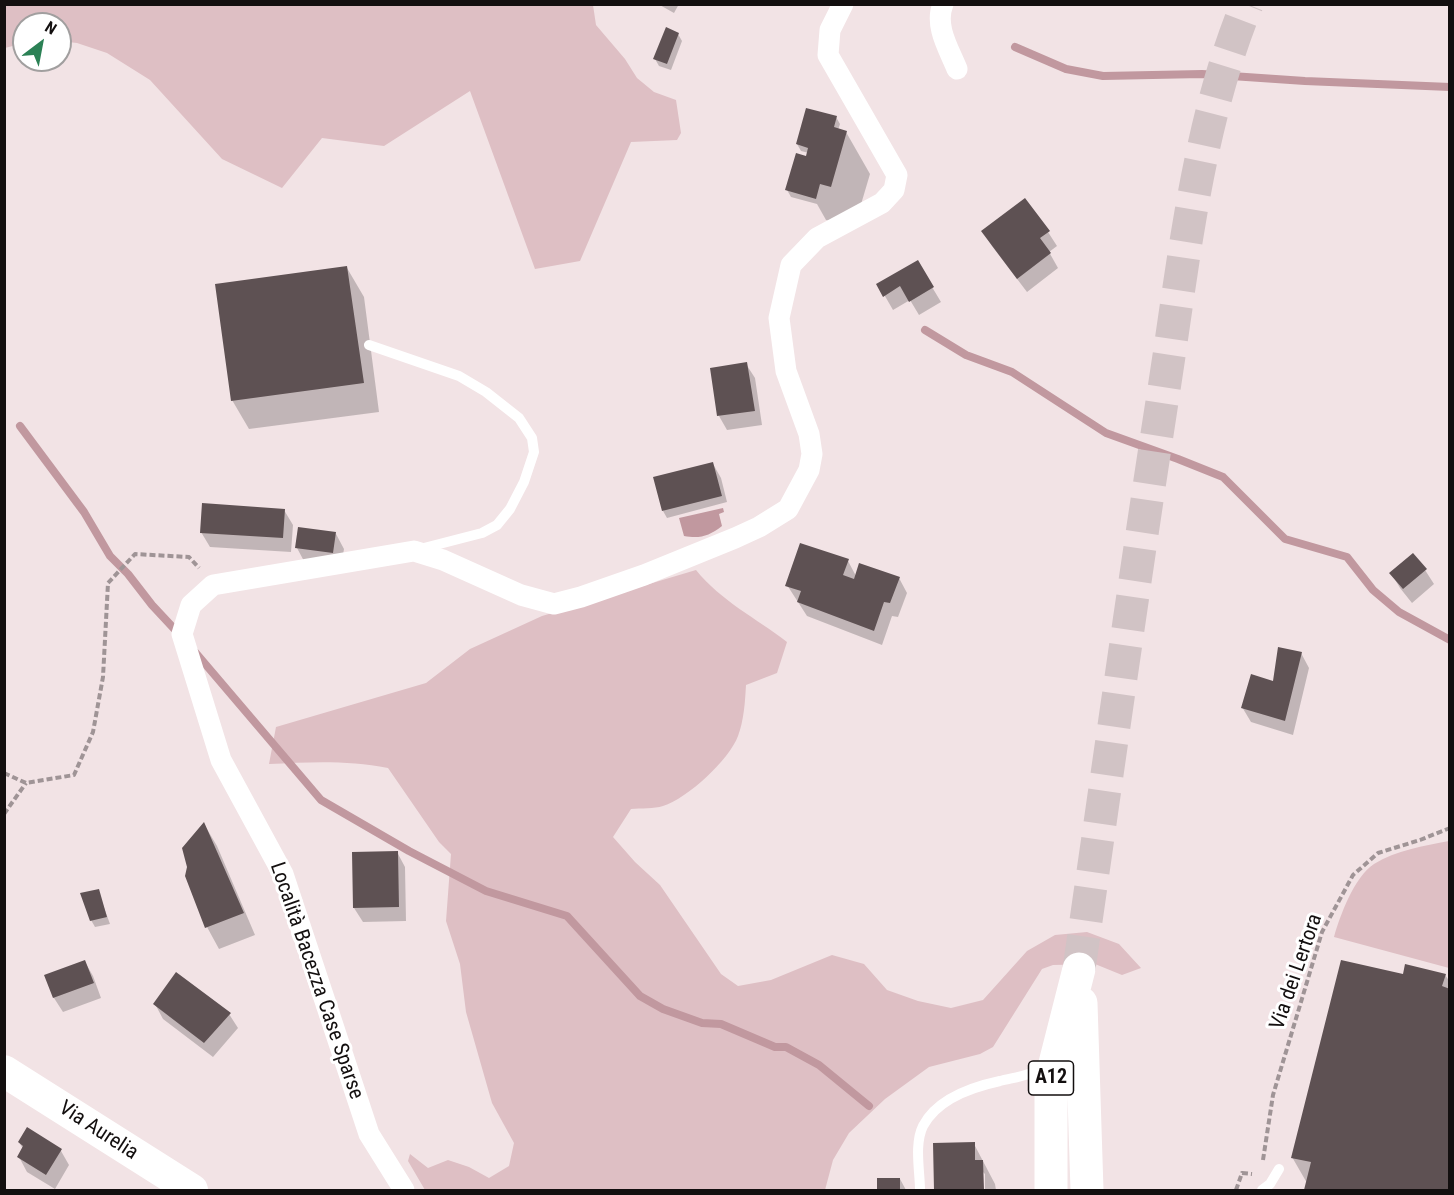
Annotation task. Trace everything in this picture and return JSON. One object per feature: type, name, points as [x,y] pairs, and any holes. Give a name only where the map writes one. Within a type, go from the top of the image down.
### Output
[{"type":"highway","name":"A12","points":[[1051,1191],[1051,1079],[1079,969],[1085,1085],[1087,1191]]},
{"type":"main road","name":"Via Aurelia","points":[[4,1071],[192,1191]]},
{"type":"street","points":[[213,585],[414,550],[443,560],[521,595],[554,604],[645,575],[743,534],[788,509],[809,470],[812,454],[809,434],[786,371],[779,318],[791,265],[817,238],[882,203],[894,190],[897,175],[828,55],[830,30],[843,4]]},
{"type":"street","points":[[943,4],[940,11],[941,32],[957,69]]},
{"type":"street","name":"Località Bacezza Case Sparse","points":[[213,585],[191,605],[182,634],[221,760],[283,874],[369,1134],[404,1191]]},
{"type":"lane","points":[[369,345],[459,376],[486,392],[519,418],[532,438],[534,452],[527,476],[510,509],[497,525],[482,533],[414,550]]},
{"type":"lane","name":"A12","points":[[920,1191],[919,1148],[922,1127],[938,1108],[964,1092],[1034,1073],[1057,1057]]},
{"type":"lane","points":[[1262,1191],[1270,1184],[1279,1169]]},
{"type":"path","points":[[4,773],[26,783],[74,775],[93,732],[103,677],[108,583],[135,554],[189,557],[213,585]]},
{"type":"path","points":[[4,814],[26,783]]},
{"type":"path","name":"Via dei Lertora","points":[[1264,1154],[1273,1095],[1322,932],[1353,874],[1378,853],[1449,828]]},
{"type":"path","points":[[1236,1191],[1242,1173],[1260,1174]]},
{"type":"shaded area","points":[[5,4],[593,5],[596,25],[625,59],[637,78],[654,92],[676,100],[681,133],[677,140],[631,142],[580,261],[535,269],[470,91],[384,146],[322,138],[282,188],[222,159],[150,80],[107,53],[72,42],[72,12],[12,12],[12,46],[5,48]]},
{"type":"shaded area","points":[[723,508],[724,512],[719,514],[722,526],[700,537],[684,536],[679,518]]},
{"type":"shaded area","points":[[696,570],[716,591],[787,642],[777,673],[746,685],[743,717],[738,736],[717,767],[695,787],[673,802],[659,807],[631,809],[613,837],[660,885],[721,974],[738,986],[771,980],[832,955],[864,964],[887,990],[918,1001],[951,1008],[983,1000],[1027,951],[1055,935],[1087,932],[1119,944],[1141,968],[1122,975],[1095,964],[1053,965],[1042,969],[993,1047],[980,1054],[929,1067],[885,1099],[849,1133],[833,1160],[825,1190],[425,1190],[408,1161],[410,1154],[428,1168],[448,1160],[469,1167],[489,1178],[509,1166],[514,1143],[492,1103],[466,1012],[460,964],[446,921],[451,854],[439,842],[388,768],[344,763],[269,764],[276,727],[426,683],[470,649],[542,616]]},
{"type":"shaded area","points":[[1449,841],[1449,968],[1334,937],[1354,887],[1374,864],[1401,852]]},
{"type":"building","points":[[666,27],[679,33],[667,64],[653,59]]},
{"type":"building","points":[[806,108],[837,116],[834,127],[847,131],[831,187],[820,184],[816,199],[785,190],[796,153],[806,156],[808,148],[796,144]]},
{"type":"building","points":[[1025,198],[1050,231],[1040,238],[1051,253],[1017,279],[981,231]]},
{"type":"building","points":[[918,260],[934,287],[909,302],[900,286],[883,297],[876,284]]},
{"type":"building","points":[[347,266],[364,383],[231,401],[215,284]]},
{"type":"building","points":[[747,362],[755,411],[717,416],[710,368]]},
{"type":"building","points":[[713,462],[722,496],[662,511],[653,477]]},
{"type":"building","points":[[202,503],[285,509],[283,538],[200,533]]},
{"type":"building","points":[[298,527],[336,532],[333,553],[295,548]]},
{"type":"building","points":[[800,543],[849,559],[843,575],[854,579],[859,563],[900,577],[890,603],[884,602],[874,631],[797,602],[801,591],[785,586]]},
{"type":"building","points":[[1413,553],[1427,569],[1403,589],[1389,573]]},
{"type":"building","points":[[1278,647],[1302,652],[1285,721],[1241,708],[1251,674],[1273,681]]},
{"type":"building","points":[[204,822],[244,913],[205,928],[185,876],[187,867],[182,848]]},
{"type":"building","points":[[398,851],[399,907],[353,908],[352,852]]},
{"type":"building","points":[[99,889],[107,917],[90,921],[80,893]]},
{"type":"building","points":[[85,960],[94,983],[53,998],[44,975]]},
{"type":"building","points":[[1341,960],[1403,974],[1405,964],[1446,974],[1442,986],[1450,989],[1450,1190],[1304,1190],[1311,1162],[1291,1158]]},
{"type":"building","points":[[176,972],[231,1013],[204,1043],[153,1004]]},
{"type":"building","points":[[27,1127],[62,1149],[46,1175],[17,1157],[23,1146],[18,1142]]},
{"type":"building","points":[[975,1142],[975,1160],[983,1160],[984,1190],[934,1190],[933,1143]]},
{"type":"building","points":[[877,1178],[900,1178],[900,1190],[877,1190]]},
{"type":"waterway","points":[[1015,47],[1066,69],[1103,76],[1202,74],[1450,87]]},
{"type":"waterway","points":[[925,330],[966,355],[1012,372],[1106,433],[1223,477],[1285,539],[1347,557],[1373,590],[1399,612],[1450,640]]},
{"type":"waterway","points":[[20,426],[84,512],[110,556],[179,634]]},
{"type":"waterway","points":[[195,652],[321,800],[409,851],[486,891],[567,916],[640,996],[663,1009],[702,1023],[721,1024],[775,1047],[786,1047],[819,1065],[869,1106]]},
{"type":"tunnel","points":[[1079,969],[1194,194],[1216,97],[1247,4]]}]
